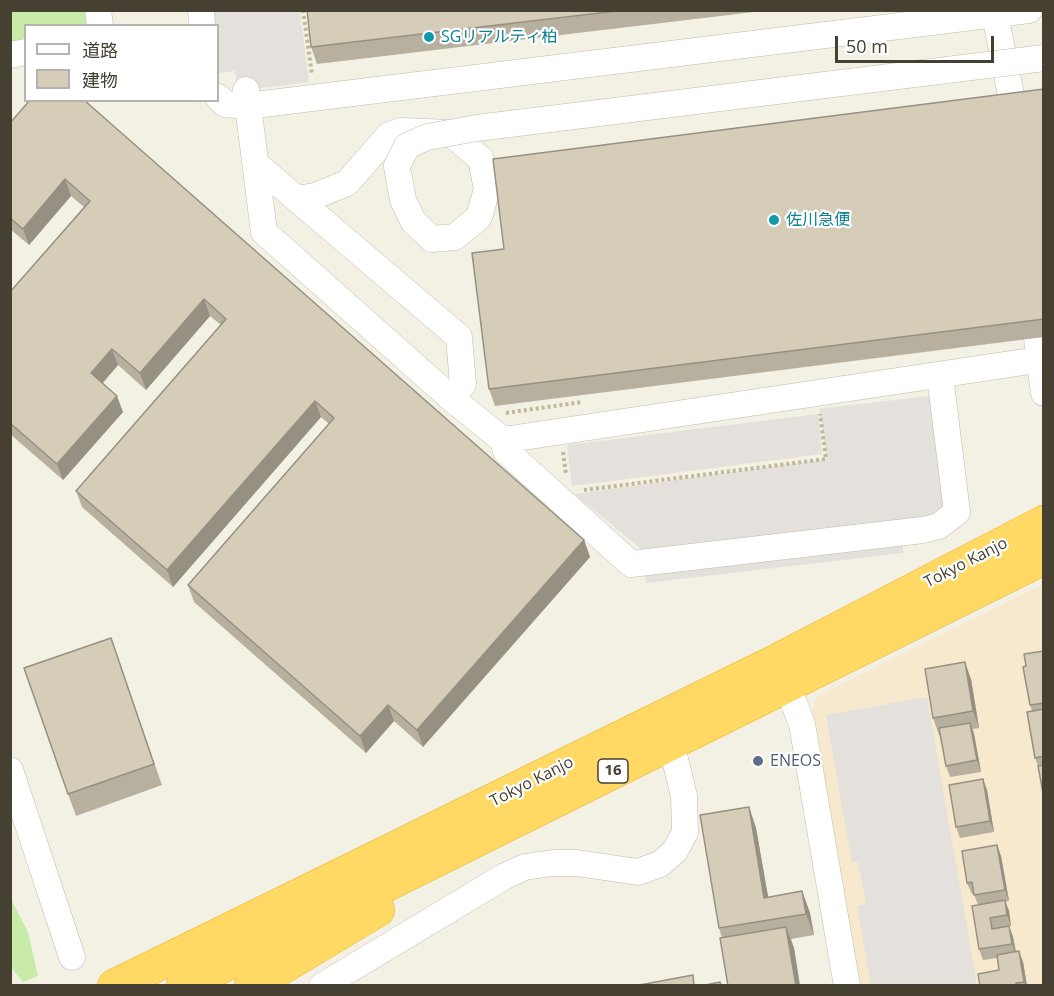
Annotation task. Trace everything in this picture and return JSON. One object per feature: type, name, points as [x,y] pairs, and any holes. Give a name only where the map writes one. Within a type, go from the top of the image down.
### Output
[{"type":"highway","name":"Tokyo Kanjo","points":[[114,986],[774,662],[1044,522]]},
{"type":"highway","name":"Tokyo Kanjo","points":[[183,986],[1044,558]]},
{"type":"highway","points":[[251,986],[384,907],[501,826]]},
{"type":"street","points":[[219,98],[225,104],[247,98],[287,93],[1029,10]]},
{"type":"street","points":[[995,15],[1014,110]]},
{"type":"street","points":[[297,199],[315,196],[347,183],[388,135],[401,130],[450,133],[481,159],[487,189],[479,217],[455,237],[432,239],[413,221],[403,200],[397,166],[407,146],[427,137],[477,128],[1044,57]]},
{"type":"street","points":[[247,98],[264,232],[452,399],[503,440],[506,451],[631,564],[923,530],[939,526],[957,512],[940,376]]},
{"type":"street","points":[[257,165],[459,337],[463,384],[452,399]]},
{"type":"street","points":[[503,440],[940,376],[1040,352],[1044,393]]},
{"type":"street","points":[[788,685],[802,724],[847,986]]},
{"type":"street","points":[[322,986],[505,876],[525,867],[553,863],[577,863],[638,872],[660,864],[675,851],[685,832],[684,796],[671,743]]},
{"type":"street","points":[[10,770],[72,957]]},
{"type":"path","points":[[500,414],[590,402]]},
{"type":"path","points":[[580,490],[826,459],[820,414]]},
{"type":"shaded area","points":[[209,11],[300,11],[309,82],[238,91],[235,71],[219,73],[219,24],[211,24]]},
{"type":"shaded area","points":[[953,393],[965,509],[903,537],[903,553],[646,583],[639,547],[574,494],[827,459],[819,409]]},
{"type":"shaded area","points":[[818,414],[822,454],[572,486],[567,445]]},
{"type":"shaded area","points":[[1043,584],[1043,985],[859,985],[811,713],[817,696]]},
{"type":"shaded area","points":[[927,697],[977,985],[871,985],[857,906],[866,904],[858,862],[852,863],[826,715]]},
{"type":"green space","points":[[10,11],[88,11],[89,22],[87,24],[24,24],[24,41],[11,44]]},
{"type":"green space","points":[[11,899],[28,932],[38,976],[23,982],[11,967]]},
{"type":"building","points":[[307,10],[625,10],[311,47]]},
{"type":"building","name":"佐川急便","points":[[1044,89],[1044,319],[489,389],[472,253],[504,249],[493,159]]},
{"type":"building","points":[[28,102],[86,102],[584,540],[417,730],[388,705],[360,736],[188,585],[334,418],[315,401],[167,570],[76,491],[226,319],[204,299],[140,373],[112,349],[91,373],[117,396],[57,464],[10,423],[10,292],[90,201],[65,179],[23,229],[10,218],[10,123]]},
{"type":"building","points":[[111,638],[154,764],[68,794],[24,668]]},
{"type":"building","points":[[1044,651],[1044,703],[1030,705],[1023,667],[1026,666],[1024,654]]},
{"type":"building","points":[[965,662],[973,711],[933,718],[925,669]]},
{"type":"building","points":[[1044,709],[1044,756],[1035,758],[1027,712]]},
{"type":"building","points":[[970,723],[977,760],[946,766],[939,728]]},
{"type":"building","points":[[1044,765],[1044,799],[1038,766]]},
{"type":"building","points":[[983,779],[990,821],[956,827],[949,785]]},
{"type":"building","points":[[749,807],[764,898],[802,891],[806,914],[719,928],[700,815]]},
{"type":"building","points":[[997,845],[1005,890],[974,895],[972,882],[967,883],[962,851]]},
{"type":"building","points":[[1005,900],[1007,915],[990,918],[992,929],[1009,926],[1012,944],[979,949],[972,906]]},
{"type":"building","points":[[786,927],[796,986],[728,986],[720,938]]},
{"type":"building","points":[[1019,951],[1024,982],[1016,983],[1016,986],[980,986],[978,974],[999,970],[997,955]]},
{"type":"building","points":[[693,975],[694,986],[634,986]]},
{"type":"building","points":[[720,982],[721,986],[701,986]]},
{"type":"place","name":"SGリアルティ柏","points":[[429,37]]},
{"type":"place","name":"佐川急便","points":[[774,220]]},
{"type":"place","name":"ENEOS","points":[[758,761]]}]
